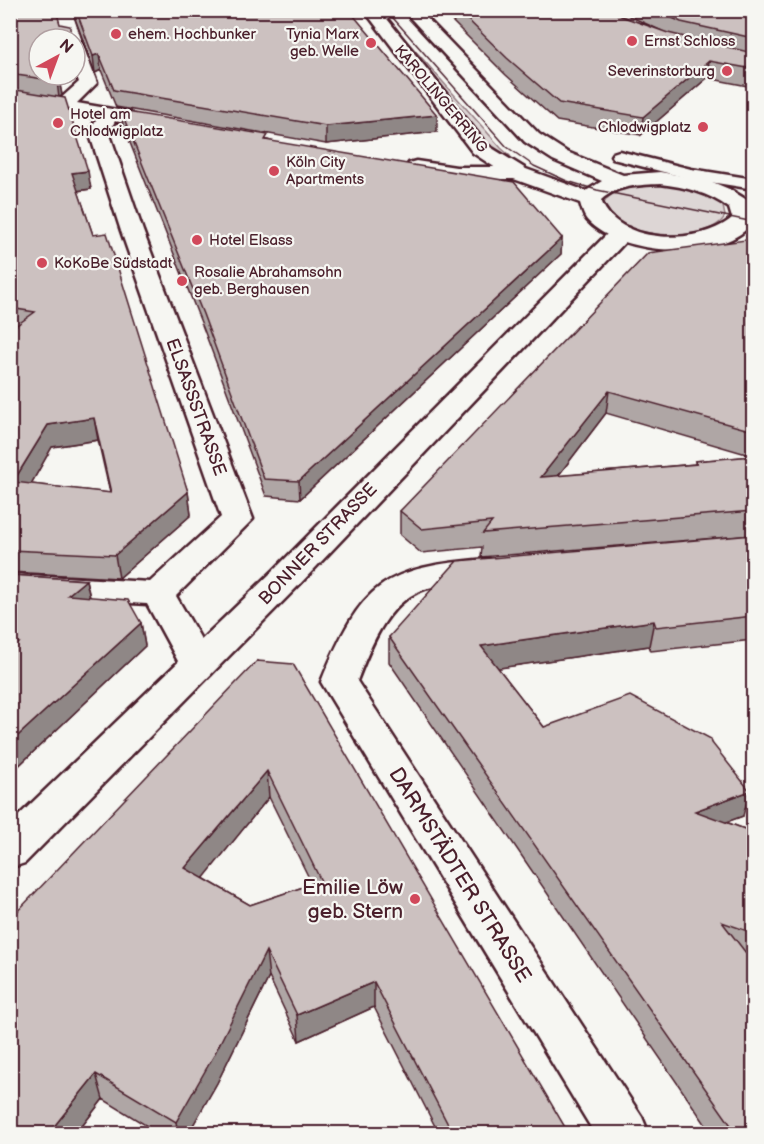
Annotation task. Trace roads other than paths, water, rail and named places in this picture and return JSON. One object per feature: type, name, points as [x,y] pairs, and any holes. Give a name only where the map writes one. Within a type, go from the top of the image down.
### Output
[{"type":"main road","points":[[63,10],[69,27]]},
{"type":"main road","name":"KAROLINGERRING","points":[[371,10],[480,149],[513,173],[590,199]]},
{"type":"main road","name":"KAROLINGERRING","points":[[410,10],[532,138],[571,162],[620,181]]},
{"type":"main road","points":[[64,106],[84,87]]},
{"type":"main road","points":[[10,97],[144,120]]},
{"type":"main road","name":"ELSASSSTRASSE","points":[[109,114],[99,132],[114,192],[237,519],[159,594]]},
{"type":"main road","points":[[420,168],[462,157],[480,149]]},
{"type":"main road","points":[[397,164],[456,172],[513,173]]},
{"type":"main road","points":[[725,194],[743,214],[738,227],[730,233],[708,240],[680,243],[649,240],[621,233],[596,219],[590,210],[590,199],[597,190],[620,181],[671,179],[725,194],[752,186]]},
{"type":"main road","name":"BONNER STRASSE","points":[[10,850],[424,438],[621,233]]},
{"type":"main road","points":[[730,233],[753,237]]},
{"type":"main road","name":"DARMSTÄDTER STRASSE","points":[[514,568],[450,573],[410,582],[390,595],[375,612],[355,644],[339,682],[624,1134]]},
{"type":"main road","points":[[10,585],[159,594],[198,665]]},
{"type":"street","points":[[619,156],[694,171],[752,186]]},
{"type":"tram line","points":[[386,10],[507,147],[534,166],[567,181],[597,190],[754,222]]},
{"type":"place","name":"ehem. Hochbunker","points":[[116,34]]},
{"type":"place","name":"Ernst Schloss","points":[[632,41]]},
{"type":"place","name":"Tynia Marx geb. Welle","points":[[371,43]]},
{"type":"place","name":"Severinstorburg","points":[[727,71]]},
{"type":"place","name":"Hotel am Chlodwigplatz","points":[[58,123]]},
{"type":"place","name":"Chlodwigplatz","points":[[703,127]]},
{"type":"place","name":"Köln City Apartments","points":[[274,171]]},
{"type":"place","name":"Hotel Elsass","points":[[197,240]]},
{"type":"place","name":"KoKoBe Südstadt","points":[[42,263]]},
{"type":"place","name":"Rosalie Abrahamsohn geb. Berghausen","points":[[182,281]]},
{"type":"place","name":"Emilie Löw geb. Stern","points":[[415,899]]}]
